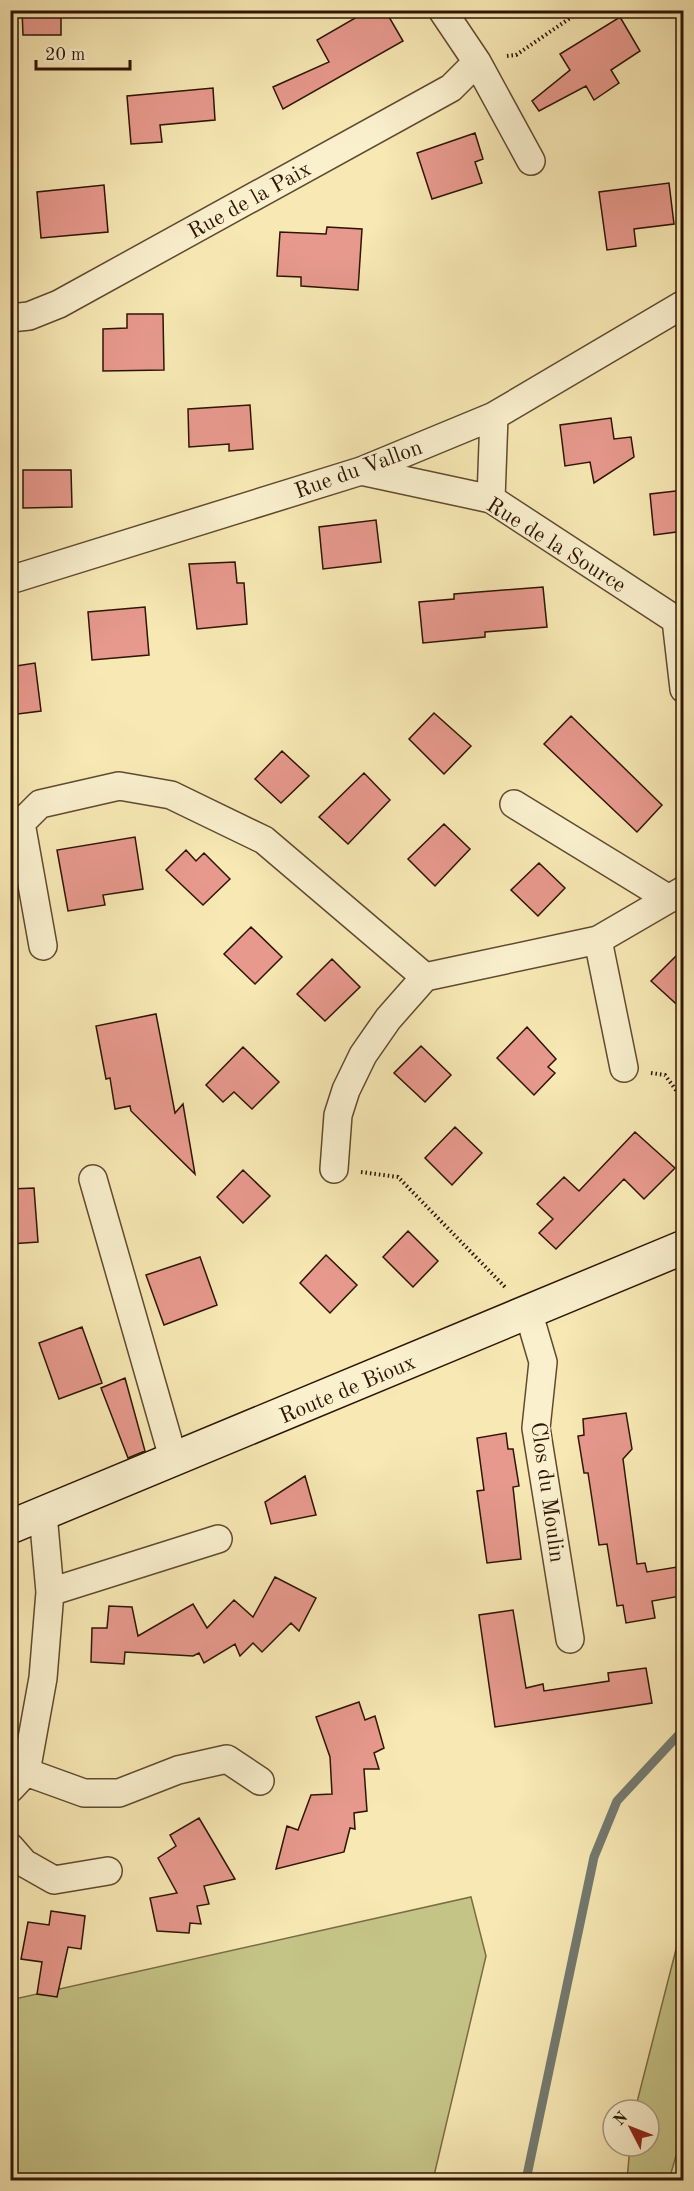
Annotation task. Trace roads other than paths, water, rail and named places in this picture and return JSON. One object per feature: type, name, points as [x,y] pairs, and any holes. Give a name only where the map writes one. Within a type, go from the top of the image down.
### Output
[{"type":"main road","name":"Route de Bioux","points":[[10,1527],[174,1461],[684,1247]]},
{"type":"street","points":[[442,10],[477,62],[531,161]]},
{"type":"street","name":"Rue de la Paix","points":[[10,318],[29,316],[59,304],[451,88],[477,62]]},
{"type":"street","name":"Rue du Vallon","points":[[10,580],[361,471],[494,416],[684,304]]},
{"type":"street","points":[[492,499],[494,416]]},
{"type":"street","name":"Rue de la Source","points":[[361,471],[492,499],[680,619],[684,689]]},
{"type":"street","points":[[43,946],[21,823],[40,804],[119,786],[171,795],[264,840],[425,976]]},
{"type":"street","points":[[514,804],[676,894]]},
{"type":"street","points":[[334,1169],[338,1115],[346,1090],[363,1055],[388,1018],[425,976],[598,940],[676,894]]},
{"type":"street","points":[[598,940],[624,1068]]},
{"type":"street","points":[[93,1179],[174,1461]]},
{"type":"street","name":"Clos du Moulin","points":[[528,1311],[543,1362],[536,1428],[570,1639]]},
{"type":"street","points":[[43,1514],[50,1592],[43,1678],[18,1781],[84,1793],[119,1793],[178,1770],[227,1759],[260,1781]]},
{"type":"street","points":[[50,1592],[218,1539]]},
{"type":"street","points":[[10,1847],[24,1863],[54,1880],[108,1871]]},
{"type":"waterway","points":[[526,2180],[594,1857],[617,1801],[684,1729]]}]
